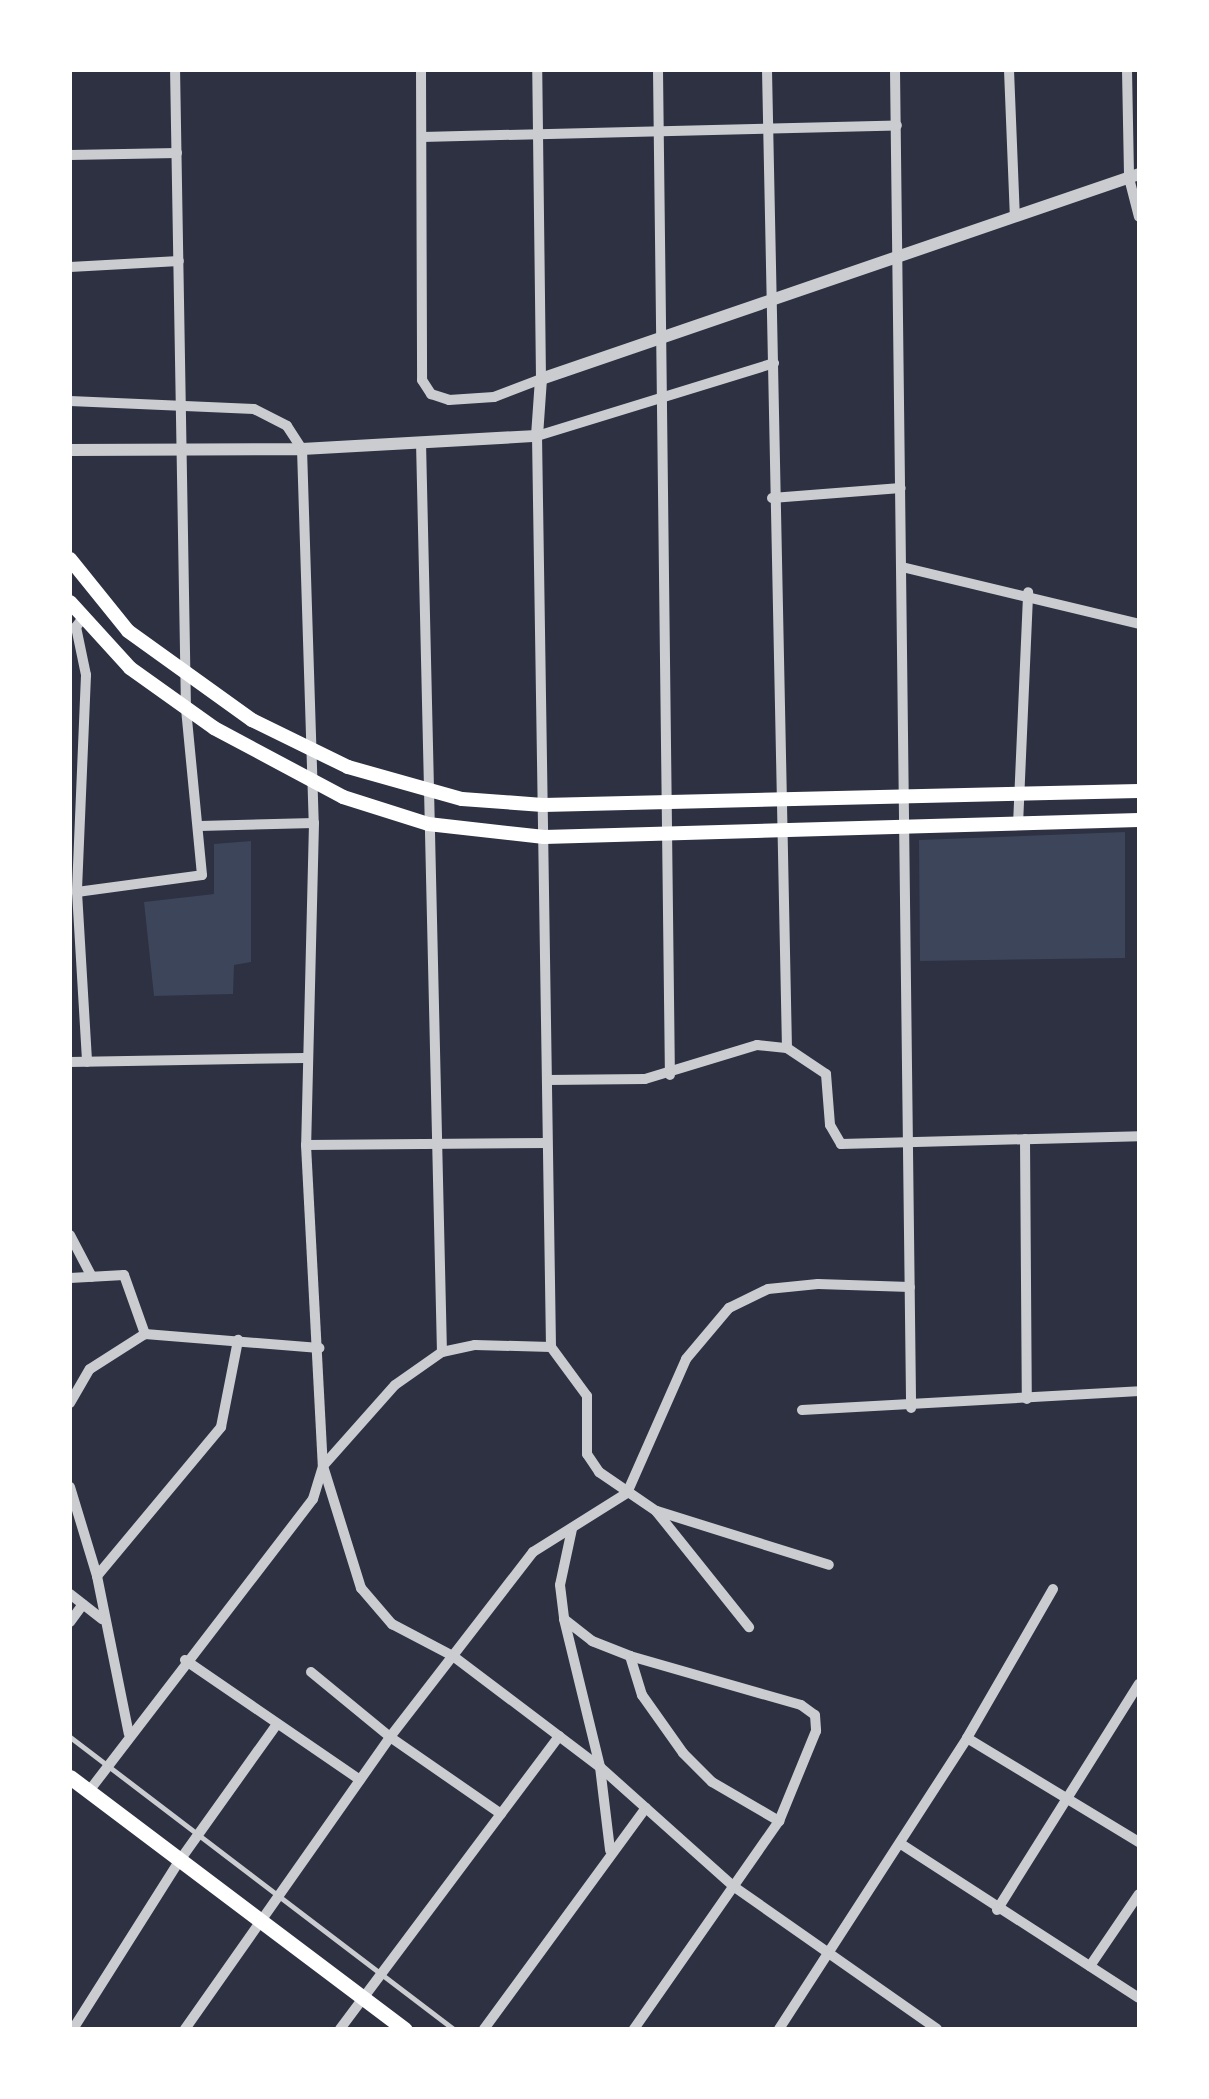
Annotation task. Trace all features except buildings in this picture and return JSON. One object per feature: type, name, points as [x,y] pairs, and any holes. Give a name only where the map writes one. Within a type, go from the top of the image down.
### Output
[{"type":"main road","points":[[70,558],[128,631],[185,676],[308,751],[428,791],[498,805],[1139,792]]},
{"type":"main road","points":[[70,602],[76,625],[186,710],[310,782],[428,824],[544,837],[1139,820]]},
{"type":"main road","points":[[70,1777],[404,2029]]},
{"type":"street","points":[[77,892],[202,875],[186,710],[175,70]]},
{"type":"street","points":[[420,70],[422,380],[431,394],[494,396],[1134,176]]},
{"type":"street","points":[[538,70],[541,379],[537,436],[550,1347],[587,1396],[586,1454],[627,1492],[656,1511],[829,1565]]},
{"type":"street","points":[[658,70],[663,833],[670,1074]]},
{"type":"street","points":[[767,70],[775,300],[772,498],[784,799],[786,1048]]},
{"type":"street","points":[[895,70],[911,1408]]},
{"type":"street","points":[[1009,70],[1015,217]]},
{"type":"street","points":[[1127,70],[1139,217]]},
{"type":"street","points":[[422,137],[897,126]]},
{"type":"street","points":[[70,154],[177,153]]},
{"type":"street","points":[[70,267],[179,262]]},
{"type":"street","points":[[70,450],[302,449],[537,436],[774,362]]},
{"type":"street","points":[[70,402],[182,403],[254,409],[287,426],[302,449],[308,751],[314,822],[305,1058],[306,1145],[323,1466],[360,1588],[392,1624],[453,1656],[600,1767],[733,1886],[932,2028]]},
{"type":"street","points":[[422,442],[442,1352]]},
{"type":"street","points":[[772,498],[901,488]]},
{"type":"street","points":[[902,568],[1028,592],[1139,624]]},
{"type":"street","points":[[1018,825],[1028,592]]},
{"type":"street","points":[[76,625],[86,675],[77,892],[87,1062]]},
{"type":"street","points":[[200,826],[314,822]]},
{"type":"street","points":[[546,1080],[670,1074],[757,1046],[786,1048],[826,1074],[830,1125],[840,1144],[1139,1136]]},
{"type":"street","points":[[70,1062],[305,1058]]},
{"type":"street","points":[[1025,1140],[1026,1399]]},
{"type":"street","points":[[306,1145],[547,1143]]},
{"type":"street","points":[[70,1235],[92,1277]]},
{"type":"street","points":[[70,1278],[124,1275],[145,1334]]},
{"type":"street","points":[[185,2029],[390,1737],[533,1552],[627,1492],[659,1433],[686,1359],[729,1308],[768,1290],[802,1286],[910,1288]]},
{"type":"street","points":[[70,1401],[90,1369],[145,1334],[319,1348]]},
{"type":"street","points":[[98,1576],[221,1428],[238,1340]]},
{"type":"street","points":[[90,1791],[185,1660],[314,1499],[323,1466],[396,1386],[442,1352],[475,1345],[550,1347]]},
{"type":"street","points":[[802,1410],[911,1408],[1139,1391]]},
{"type":"street","points":[[70,1487],[98,1576],[103,1620],[129,1734]]},
{"type":"street","points":[[656,1511],[749,1627]]},
{"type":"street","points":[[572,1528],[560,1585],[564,1619],[600,1767],[610,1850]]},
{"type":"street","points":[[779,2029],[967,1738],[1053,1588]]},
{"type":"street","points":[[70,1594],[103,1620]]},
{"type":"street","points":[[70,1622],[83,1604]]},
{"type":"street","points":[[564,1619],[592,1642],[800,1705],[814,1716],[816,1731],[779,1821],[634,2029]]},
{"type":"street","points":[[630,1656],[642,1696],[683,1753],[712,1782],[779,1821]]},
{"type":"street","points":[[185,1660],[360,1780]]},
{"type":"street","points":[[312,1672],[390,1737],[500,1814]]},
{"type":"street","points":[[997,1910],[1063,1796],[1139,1684]]},
{"type":"street","points":[[73,2029],[180,1860],[278,1724]]},
{"type":"street","points":[[340,2029],[559,1736]]},
{"type":"street","points":[[967,1738],[1139,1842]]},
{"type":"street","points":[[484,2029],[610,1850],[646,1808]]},
{"type":"street","points":[[900,1844],[1139,1998]]},
{"type":"street","points":[[1090,1966],[1139,1894]]},
{"type":"lane","points":[[70,1737],[281,1894],[453,2029]]},
{"type":"shaded area","points":[[1125,832],[1125,958],[920,961],[919,840]]},
{"type":"shaded area","points":[[251,841],[251,962],[234,965],[233,994],[154,996],[144,902],[214,894],[214,844]]}]
